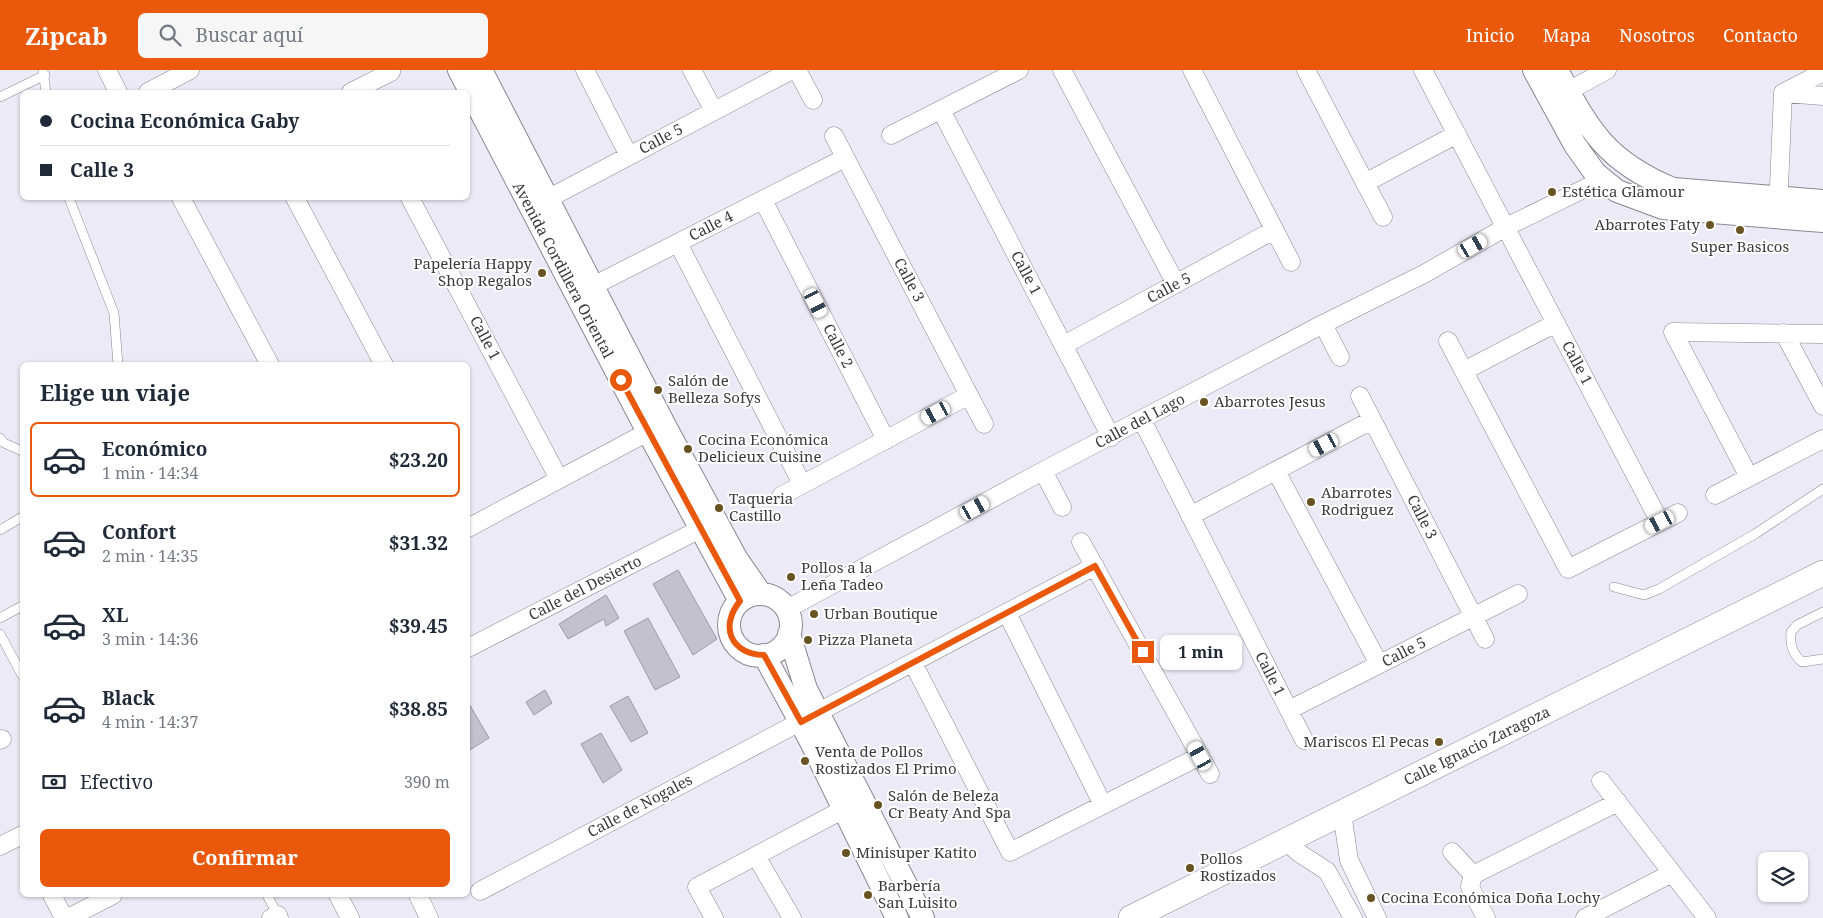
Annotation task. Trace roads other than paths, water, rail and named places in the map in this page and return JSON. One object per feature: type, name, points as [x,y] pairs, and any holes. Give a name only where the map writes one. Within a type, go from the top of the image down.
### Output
[{"type":"main road","name":"Calle Ignacio Zaragoza","points":[[1131,918],[1823,573]]},
{"type":"street","points":[[107,70],[117,90]]},
{"type":"street","points":[[152,90],[190,70]]},
{"type":"street","name":"Avenida Cordillera Oriental","points":[[459,70],[539,203],[656,428],[702,528],[740,601]]},
{"type":"street","name":"Avenida Cordillera Oriental","points":[[481,70],[539,203]]},
{"type":"street","points":[[585,70],[629,156]]},
{"type":"street","points":[[692,70],[714,111]]},
{"type":"street","name":"Calle 5","points":[[539,203],[792,70]]},
{"type":"street","points":[[797,70],[813,100]]},
{"type":"street","points":[[891,135],[1019,70]]},
{"type":"street","points":[[1062,70],[1176,284]]},
{"type":"street","points":[[1192,70],[1291,262]]},
{"type":"street","points":[[1306,70],[1383,217]]},
{"type":"street","name":"Calle 1","points":[[1424,70],[1492,205],[1506,227],[1660,522]]},
{"type":"street","points":[[1534,70],[1608,150],[1630,168],[1651,180],[1673,189],[1778,208],[1823,221]]},
{"type":"street","points":[[1557,70],[1559,96],[1575,145],[1602,180],[1616,191],[1663,208],[1778,208],[1823,202]]},
{"type":"street","points":[[357,90],[391,72]]},
{"type":"street","points":[[1783,93],[1823,72]]},
{"type":"street","points":[[1559,96],[1600,74]]},
{"type":"street","points":[[1778,208],[1783,93]]},
{"type":"street","points":[[1783,93],[1823,96]]},
{"type":"street","name":"Calle 1","points":[[941,110],[1111,437]]},
{"type":"street","points":[[1366,183],[1457,134]]},
{"type":"street","name":"Calle 3","points":[[834,136],[984,424]]},
{"type":"street","name":"Calle 4","points":[[585,290],[845,158]]},
{"type":"street","name":"Calle del Lago","points":[[787,609],[1043,471],[1111,437],[1323,324],[1424,274],[1506,227],[1602,180]]},
{"type":"street","points":[[182,200],[268,362]]},
{"type":"street","points":[[296,200],[382,362]]},
{"type":"street","name":"Calle 1","points":[[411,200],[559,480]]},
{"type":"street","name":"Calle 2","points":[[763,200],[886,440]]},
{"type":"street","name":"Calle 5","points":[[1064,345],[1274,230]]},
{"type":"street","points":[[678,243],[802,484]]},
{"type":"street","points":[[1464,371],[1556,323]]},
{"type":"street","points":[[1323,324],[1340,357]]},
{"type":"street","points":[[1749,477],[1673,332],[1823,334]]},
{"type":"street","points":[[1784,333],[1823,406]]},
{"type":"street","points":[[1448,341],[1568,569],[1678,513]]},
{"type":"street","points":[[781,496],[969,395]]},
{"type":"street","name":"Calle 3","points":[[1360,396],[1485,639]]},
{"type":"street","name":"Calle 1","points":[[1142,420],[1304,740]]},
{"type":"street","points":[[1190,516],[1372,420]]},
{"type":"street","points":[[470,525],[656,428]]},
{"type":"street","name":"Avenida Cordillera Oriental","points":[[656,428],[736,558],[761,594]]},
{"type":"street","points":[[1714,495],[1823,439]]},
{"type":"street","points":[[1043,471],[1062,508]]},
{"type":"street","points":[[1276,471],[1380,664]]},
{"type":"street","name":"Calle del Desierto","points":[[470,647],[702,528]]},
{"type":"street","points":[[1081,542],[1210,774]]},
{"type":"street","points":[[809,717],[1095,566]]},
{"type":"street","points":[[761,594],[772,596],[787,609],[790,623],[789,634],[784,644],[775,652],[753,655],[742,650],[734,643],[729,621],[733,610],[740,601],[750,596],[761,594]]},
{"type":"street","name":"Calle 5","points":[[1289,710],[1518,594]]},
{"type":"street","points":[[1007,613],[1103,805]]},
{"type":"street","points":[[764,655],[809,717],[920,911],[896,916],[844,809],[809,717],[806,689],[789,634]]},
{"type":"street","points":[[913,663],[1010,852],[1200,756]]},
{"type":"street","name":"Calle de Nogales","points":[[480,891],[809,717]]},
{"type":"street","points":[[1601,781],[1707,918]]},
{"type":"street","points":[[1486,918],[1470,887],[1473,876],[1618,802]]},
{"type":"street","points":[[714,918],[698,886],[844,809]]},
{"type":"street","points":[[1342,813],[1349,860],[1377,918]]},
{"type":"street","points":[[0,846],[20,836]]},
{"type":"street","points":[[1286,841],[1299,853],[1327,871],[1353,918]]},
{"type":"street","points":[[1452,852],[1473,876]]},
{"type":"street","points":[[756,856],[792,918]]},
{"type":"street","points":[[1327,871],[1349,860]]},
{"type":"street","points":[[1585,918],[1672,874]]},
{"type":"street","points":[[53,897],[64,918]]},
{"type":"street","points":[[68,918],[109,897]]},
{"type":"street","points":[[339,897],[350,918]]},
{"type":"street","points":[[419,897],[429,918]]},
{"type":"lane","points":[[0,98],[44,73],[46,90]]},
{"type":"lane","points":[[69,200],[114,313],[118,362]]},
{"type":"lane","points":[[0,438],[4,443],[20,450]]},
{"type":"lane","points":[[1614,587],[1644,594],[1659,589],[1755,534],[1823,489]]},
{"type":"lane","points":[[0,530],[20,518]]},
{"type":"lane","points":[[0,618],[20,607]]},
{"type":"lane","points":[[1823,612],[1797,625],[1791,632],[1790,640],[1791,648],[1802,662],[1823,659]]},
{"type":"lane","points":[[0,634],[20,671]]},
{"type":"lane","points":[[268,897],[276,917]]},
{"type":"place","name":"Estética Glamour","points":[[1552,192]]},
{"type":"place","name":"Abarrotes Faty","points":[[1710,225]]},
{"type":"place","name":"Super Basicos","points":[[1740,230]]},
{"type":"place","name":"Papelería Happy Shop Regalos","points":[[542,273]]},
{"type":"place","name":"Salón de Belleza Sofys","points":[[658,390]]},
{"type":"place","name":"Abarrotes Jesus","points":[[1204,402]]},
{"type":"place","name":"Cocina Económica Delicieux Cuisine","points":[[688,449]]},
{"type":"place","name":"Abarrotes Rodriguez","points":[[1311,502]]},
{"type":"place","name":"Taqueria Castillo","points":[[719,508]]},
{"type":"place","name":"Pollos a la Leña Tadeo","points":[[791,577]]},
{"type":"place","name":"Urban Boutique","points":[[814,614]]},
{"type":"place","name":"Pizza Planeta","points":[[808,640]]},
{"type":"place","name":"Mariscos El Pecas","points":[[1439,742]]},
{"type":"place","name":"Venta de Pollos Rostizados El Primo","points":[[805,761]]},
{"type":"place","name":"Salón de Beleza Cr Beaty And Spa","points":[[878,805]]},
{"type":"place","name":"Minisuper Katito","points":[[846,853]]},
{"type":"place","name":"Pollos Rostizados","points":[[1190,868]]},
{"type":"place","name":"Barbería San Luisito","points":[[868,895]]},
{"type":"place","name":"Cocina Económica Doña Lochy","points":[[1371,898]]}]
